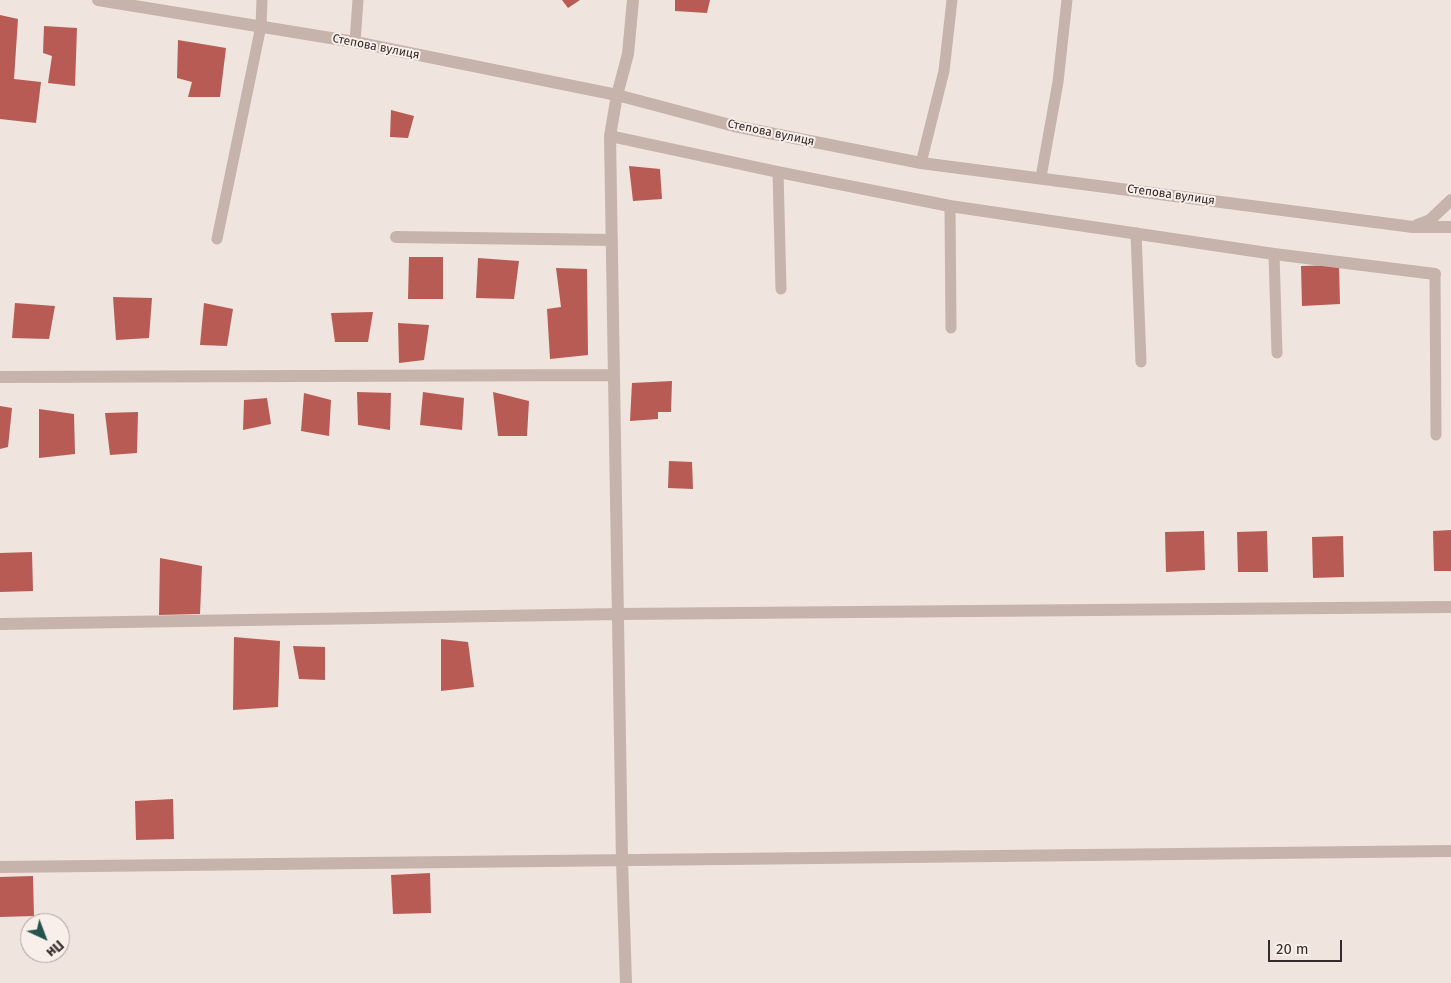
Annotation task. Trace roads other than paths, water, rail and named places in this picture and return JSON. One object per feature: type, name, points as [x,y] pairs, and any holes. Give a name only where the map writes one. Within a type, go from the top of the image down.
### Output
[{"type":"street","name":"Степова вулиця","points":[[98,0],[355,42],[617,95],[734,126],[921,163],[1413,227],[1451,227]]},
{"type":"street","points":[[626,983],[622,861],[610,136],[617,95],[628,54],[633,0]]},
{"type":"street","points":[[610,136],[950,206],[1274,254],[1435,274]]},
{"type":"street","points":[[1413,227],[1430,220],[1451,200]]},
{"type":"street","points":[[396,237],[612,240]]},
{"type":"street","points":[[0,378],[613,375]]},
{"type":"street","points":[[0,624],[619,614],[1451,607]]},
{"type":"street","points":[[0,867],[1451,851]]},
{"type":"lane","points":[[217,239],[261,26],[262,0]]},
{"type":"lane","points":[[355,42],[358,0]]},
{"type":"lane","points":[[921,163],[944,71],[952,0]]},
{"type":"lane","points":[[1040,177],[1058,82],[1067,0]]},
{"type":"lane","points":[[778,172],[781,289]]},
{"type":"lane","points":[[950,206],[951,328]]},
{"type":"lane","points":[[1136,233],[1141,362]]},
{"type":"lane","points":[[1274,254],[1277,353]]},
{"type":"lane","points":[[1435,274],[1436,435]]}]
